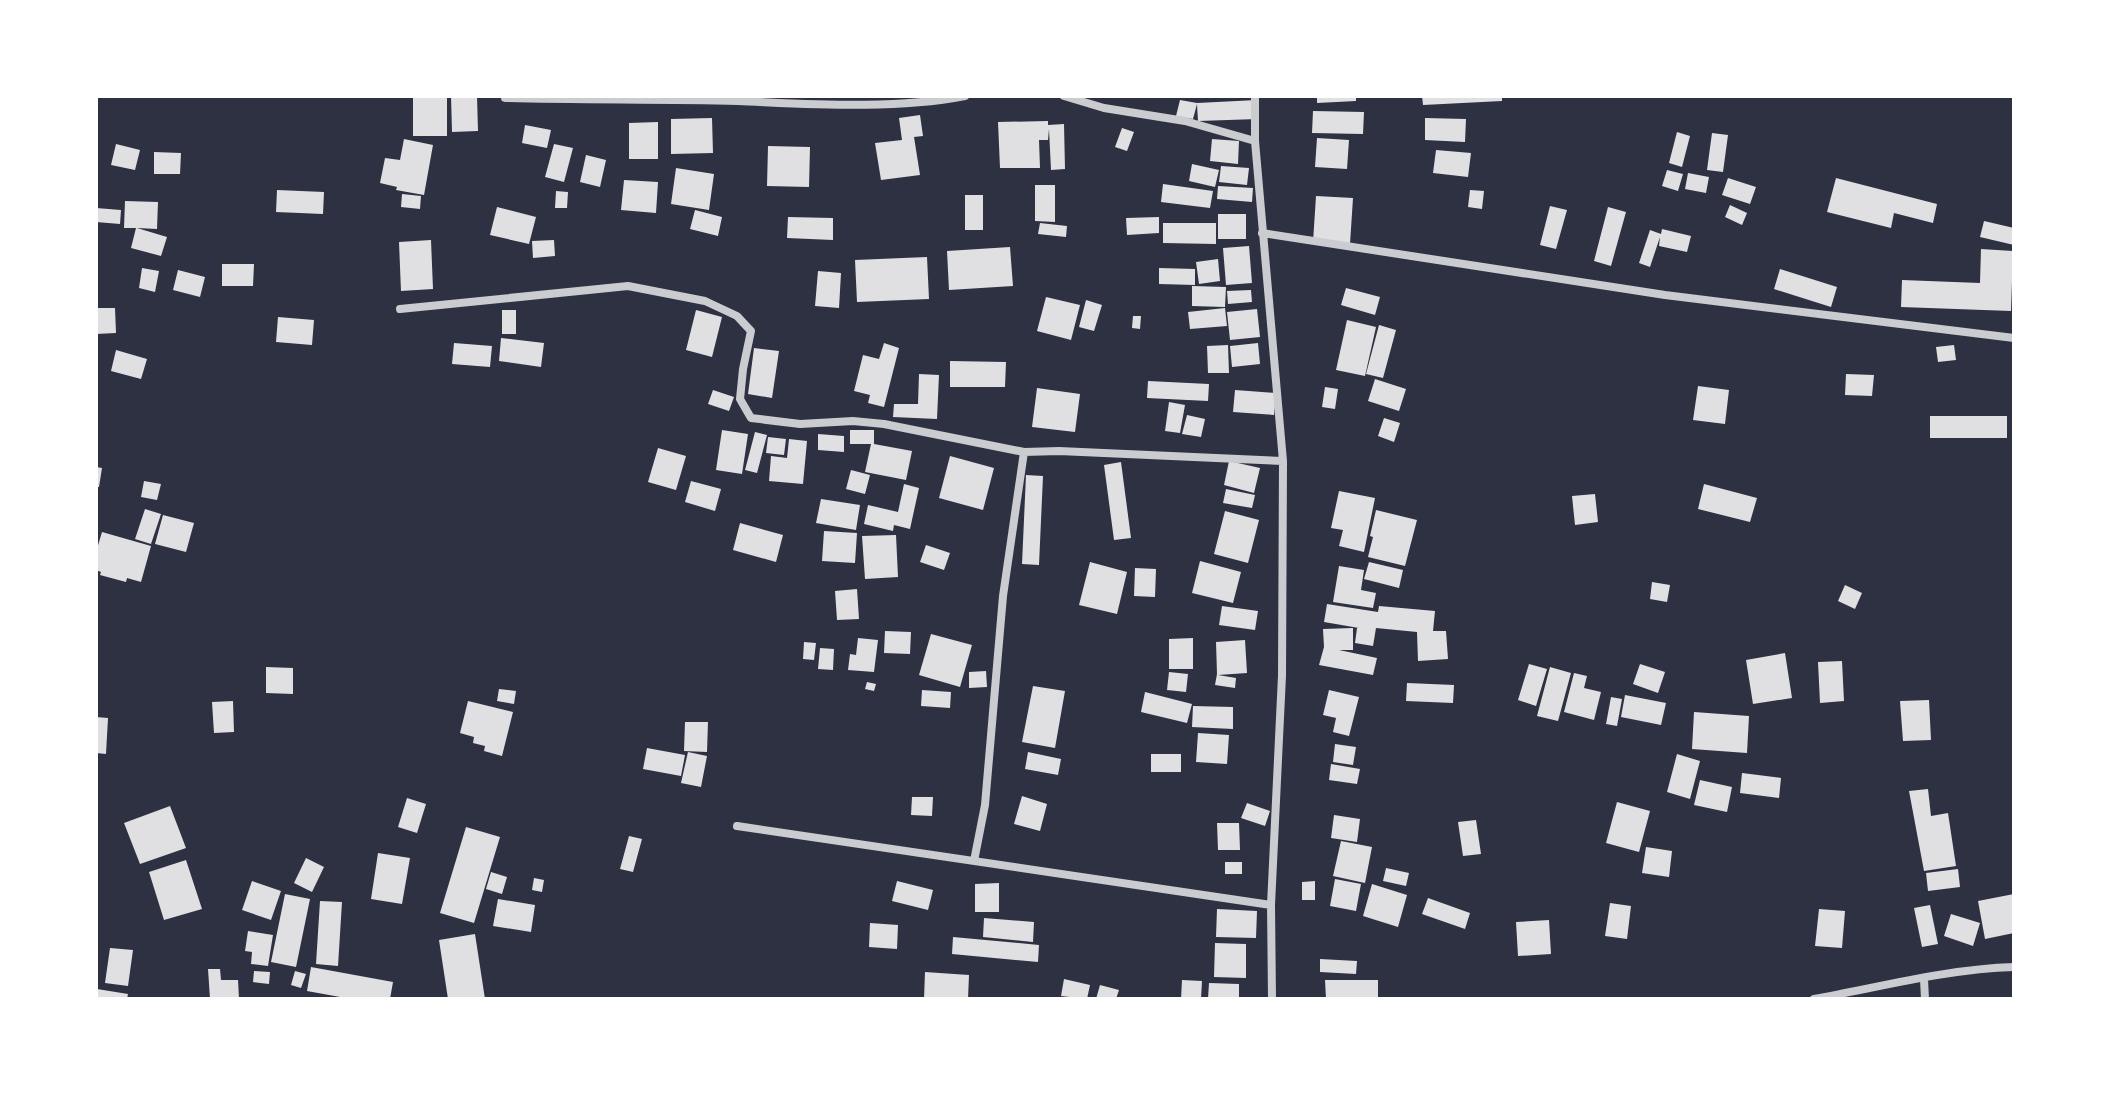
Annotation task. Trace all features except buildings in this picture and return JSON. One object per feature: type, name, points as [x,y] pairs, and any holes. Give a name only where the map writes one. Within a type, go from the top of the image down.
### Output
[{"type":"street","points":[[505,98],[856,105],[965,96]]},
{"type":"street","points":[[1064,96],[1104,108],[1185,121],[1255,141]]},
{"type":"street","points":[[1255,96],[1262,233],[1283,461],[1282,676],[1271,905],[1272,999]]},
{"type":"street","points":[[1262,233],[1665,295],[2014,338]]},
{"type":"street","points":[[400,309],[628,286],[705,301],[737,316],[751,331],[740,399],[751,418],[800,424],[853,421],[884,424],[1024,452],[1283,461]]},
{"type":"street","points":[[974,861],[985,805],[1003,596],[1024,452]]},
{"type":"street","points":[[737,826],[1271,905]]},
{"type":"street","points":[[1814,999],[2014,967]]},
{"type":"street","points":[[1924,979],[1925,999]]}]
